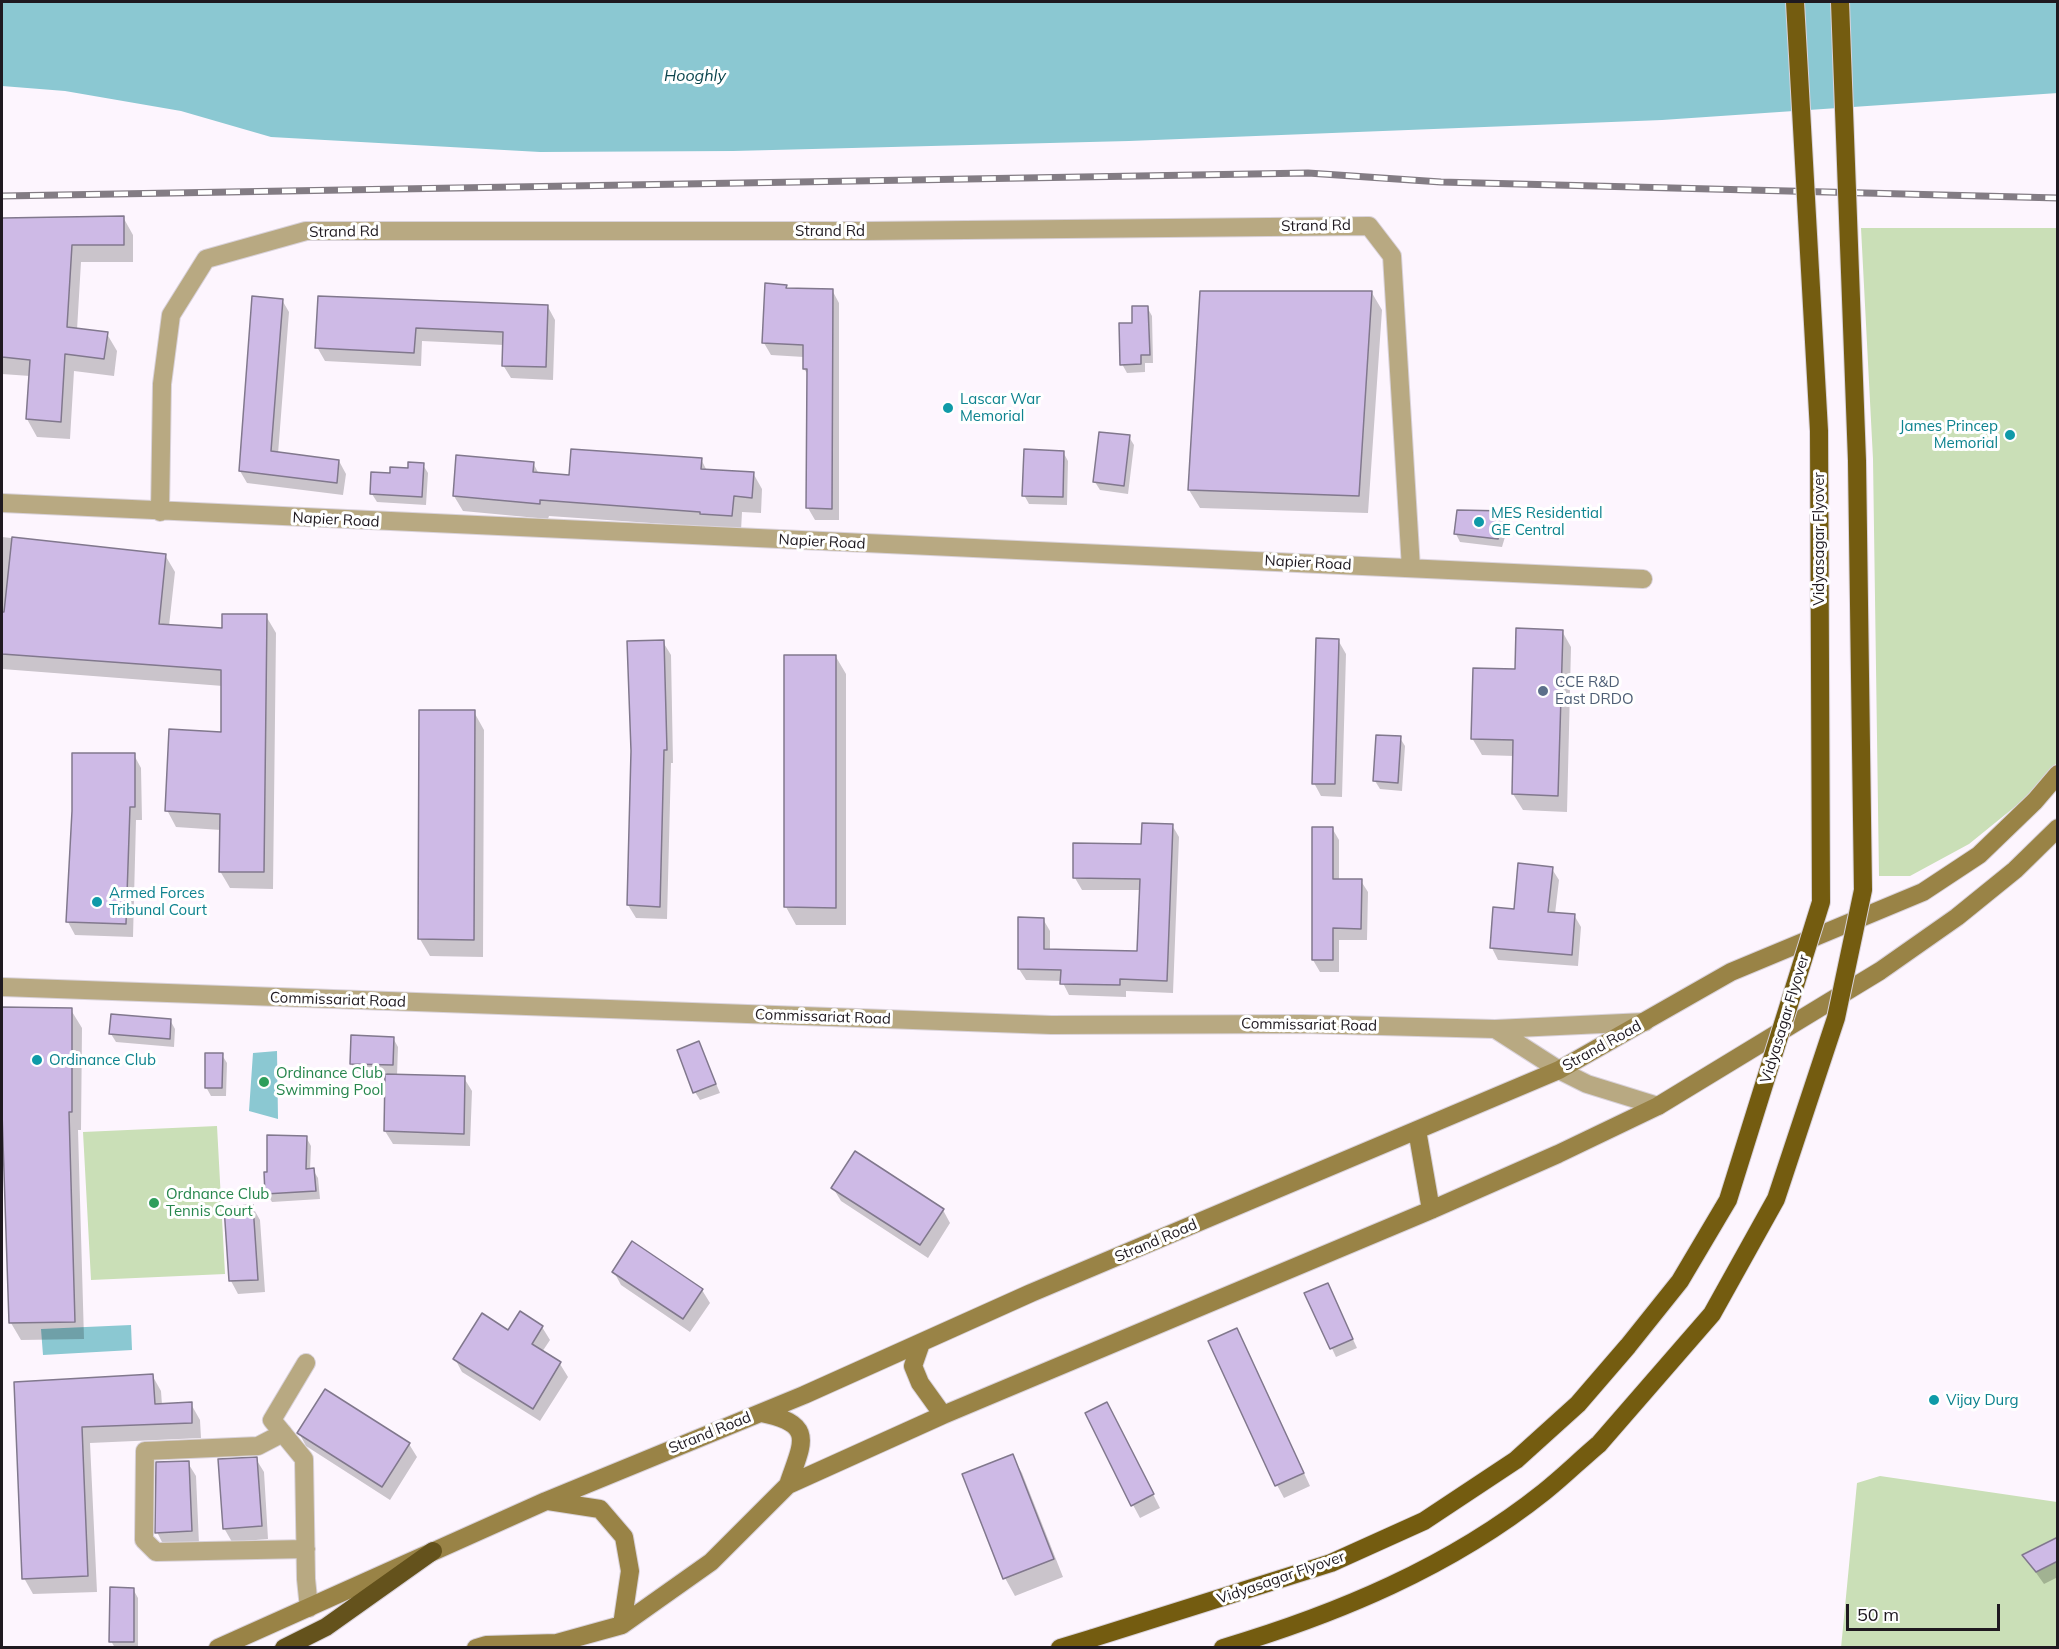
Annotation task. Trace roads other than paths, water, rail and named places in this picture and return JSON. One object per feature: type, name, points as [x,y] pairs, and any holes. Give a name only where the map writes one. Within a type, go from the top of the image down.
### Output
[{"type":"highway","name":"Vidyasagar Flyover","points":[[1060,1647],[1331,1563],[1424,1521],[1516,1460],[1578,1404],[1628,1346],[1680,1281],[1728,1200],[1821,902],[1819,431],[1795,2]]},
{"type":"highway","points":[[1223,1647],[1286,1629],[1391,1587],[1486,1533],[1544,1492],[1599,1444],[1712,1314],[1776,1199],[1836,1018],[1863,890],[1857,461],[1840,2]]},
{"type":"highway","points":[[284,1647],[326,1627],[433,1551]]},
{"type":"main road","name":"Strand Road","points":[[218,1647],[546,1501],[761,1413],[1559,1070],[1731,972],[1923,892],[1979,855],[2035,801],[2058,774]]},
{"type":"main road","points":[[476,1647],[557,1643],[622,1625],[711,1562],[788,1485],[943,1415],[1431,1210],[1558,1154],[1658,1106],[1890,964],[1957,917],[2015,870],[2058,828]]},
{"type":"main road","points":[[1418,1130],[1431,1210]]},
{"type":"main road","points":[[921,1343],[913,1366],[920,1383],[943,1415]]},
{"type":"main road","points":[[761,1413],[785,1417],[800,1431],[803,1441],[788,1485]]},
{"type":"main road","points":[[546,1501],[600,1509],[624,1537],[630,1571],[622,1625]]},
{"type":"street","name":"Strand Rd","points":[[160,512],[162,384],[171,315],[206,259],[306,231],[877,231],[1370,226],[1392,255],[1412,568]]},
{"type":"street","name":"Napier Road","points":[[2,503],[1642,579]]},
{"type":"street","name":"Commissariat Road","points":[[2,987],[1051,1025],[1302,1024],[1495,1029],[1645,1022]]},
{"type":"street","points":[[1495,1029],[1559,1070],[1587,1084],[1658,1106]]},
{"type":"street","points":[[306,1363],[272,1420],[304,1459],[309,1608]]},
{"type":"street","points":[[283,1433],[258,1446],[145,1451],[144,1540],[156,1552],[306,1549]]},
{"type":"water","name":"Hooghly","points":[[2,2],[2057,2],[2058,93],[1662,120],[1129,141],[733,151],[540,152],[271,137],[181,111],[65,91],[2,86]]},
{"type":"water","name":"Ordinance Club Swimming Pool","points":[[277,1051],[278,1119],[249,1111],[253,1053]]},
{"type":"water","points":[[131,1325],[132,1350],[43,1355],[41,1329]]},
{"type":"railway","points":[[2,196],[1308,173],[1441,182],[2058,198]]},
{"type":"place","name":"Lascar War Memorial","points":[[948,408]]},
{"type":"place","name":"James Princep Memorial","points":[[2010,435]]},
{"type":"place","name":"MES Residential GE Central","points":[[1479,522]]},
{"type":"place","name":"CCE R&D East DRDO","points":[[1543,691]]},
{"type":"place","name":"Armed Forces Tribunal Court","points":[[97,902]]},
{"type":"place","name":"Ordinance Club","points":[[37,1060]]},
{"type":"place","name":"Ordinance Club Swimming Pool","points":[[264,1082]]},
{"type":"place","name":"Ordnance Club Tennis Court","points":[[154,1203]]},
{"type":"place","name":"Vijay Durg","points":[[1934,1400]]}]
